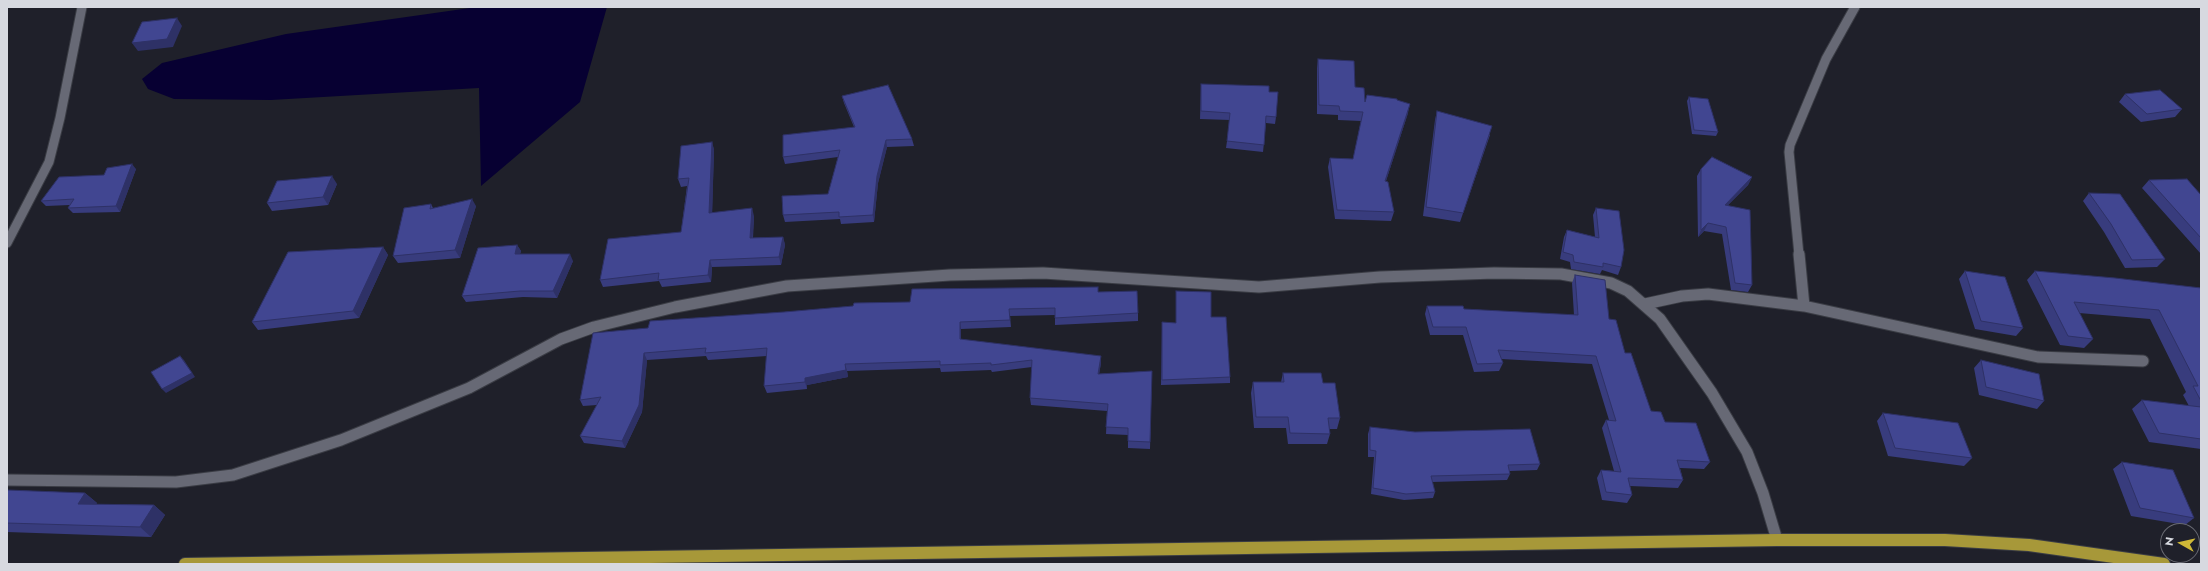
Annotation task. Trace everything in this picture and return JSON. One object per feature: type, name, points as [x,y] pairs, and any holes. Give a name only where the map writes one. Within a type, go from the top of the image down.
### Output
[{"type":"highway","points":[[186,564],[1777,540],[1945,540],[2029,545],[2131,558],[2164,564]]},
{"type":"street","points":[[7,244],[49,162],[60,118],[82,7]]},
{"type":"street","points":[[1804,306],[1789,152],[1826,59],[1854,7]]},
{"type":"street","points":[[7,480],[176,482],[233,475],[341,440],[469,388],[561,339],[594,327],[675,307],[787,286],[950,275],[1036,273],[1259,287],[1380,277],[1494,273],[1561,274],[1586,277],[1611,283],[1628,291],[1660,318],[1712,393],[1747,452],[1763,493],[1777,540]]},
{"type":"street","points":[[1645,304],[1682,296],[1708,294],[1804,306],[2038,357],[2143,361]]},
{"type":"shaded area","points":[[477,7],[607,7],[580,102],[481,186],[479,88],[271,100],[174,99],[148,89],[142,79],[162,63],[286,34]]},
{"type":"building","points":[[177,18],[167,39],[132,43],[142,22]]},
{"type":"building","points":[[1318,59],[1354,61],[1355,87],[1364,88],[1365,102],[1367,95],[1397,99],[1410,104],[1385,181],[1388,182],[1394,212],[1337,210],[1330,158],[1353,159],[1363,112],[1340,111],[1339,106],[1319,105]]},
{"type":"building","points":[[1201,84],[1269,86],[1269,92],[1278,92],[1276,117],[1266,116],[1264,145],[1227,141],[1230,113],[1201,111]]},
{"type":"building","points":[[888,85],[912,139],[886,140],[877,176],[873,215],[839,217],[839,212],[783,215],[782,196],[828,194],[840,150],[783,157],[783,135],[855,127],[842,96]]},
{"type":"building","points":[[2160,90],[2182,109],[2147,114],[2125,94]]},
{"type":"building","points":[[1689,97],[1708,99],[1718,132],[1694,130]]},
{"type":"building","points":[[1437,111],[1492,126],[1463,213],[1426,207]]},
{"type":"building","points":[[712,142],[709,213],[752,208],[750,238],[783,237],[779,257],[710,260],[708,275],[658,280],[659,273],[600,280],[608,239],[681,232],[689,178],[678,179],[681,146]]},
{"type":"building","points":[[1712,157],[1752,177],[1725,205],[1750,210],[1752,285],[1735,283],[1726,227],[1708,223],[1701,230],[1701,169]]},
{"type":"building","points":[[132,164],[116,206],[68,208],[74,199],[41,201],[59,177],[104,175],[107,168]]},
{"type":"building","points":[[332,176],[323,197],[267,203],[277,181]]},
{"type":"building","points":[[2187,179],[2201,195],[2201,238],[2149,180]]},
{"type":"building","points":[[2089,193],[2120,194],[2165,259],[2132,260],[2111,224]]},
{"type":"building","points":[[472,199],[455,250],[393,256],[404,208],[431,204],[430,209]]},
{"type":"building","points":[[1596,208],[1619,211],[1624,250],[1621,267],[1603,263],[1603,267],[1574,262],[1573,255],[1563,252],[1567,230],[1599,238]]},
{"type":"building","points":[[517,245],[515,254],[570,254],[553,291],[520,291],[462,296],[478,248]]},
{"type":"building","points":[[383,247],[353,311],[252,322],[288,252]]},
{"type":"building","points":[[1965,271],[2005,277],[2023,328],[1981,321]]},
{"type":"building","points":[[2035,271],[2201,288],[2201,401],[2193,386],[2198,386],[2159,310],[2074,302],[2093,339],[2068,336]]},
{"type":"building","points":[[1575,275],[1605,280],[1609,319],[1616,320],[1625,353],[1631,353],[1651,411],[1661,412],[1665,422],[1696,423],[1710,462],[1677,460],[1683,480],[1628,478],[1632,495],[1606,492],[1601,470],[1621,472],[1606,420],[1616,421],[1596,356],[1498,350],[1503,363],[1477,364],[1466,327],[1433,327],[1427,306],[1463,306],[1464,309],[1578,315]]},
{"type":"building","points":[[1098,287],[1098,292],[1137,291],[1138,313],[1055,318],[1055,308],[1009,309],[1010,320],[960,322],[960,339],[1101,356],[1098,374],[1152,371],[1150,442],[1128,441],[1128,428],[1106,427],[1108,404],[1030,398],[1032,360],[991,365],[991,363],[940,365],[940,361],[845,364],[846,370],[805,378],[805,382],[764,386],[767,348],[705,353],[706,348],[644,353],[639,405],[622,441],[580,436],[601,397],[580,400],[593,333],[648,328],[650,321],[853,306],[854,303],[910,302],[912,289]]},
{"type":"building","points":[[1176,291],[1211,292],[1211,317],[1226,317],[1230,377],[1162,380],[1162,322],[1176,323]]},
{"type":"building","points":[[180,356],[192,373],[162,389],[151,372]]},
{"type":"building","points":[[1981,360],[2039,374],[2044,401],[1986,387]]},
{"type":"building","points":[[1283,373],[1321,373],[1323,383],[1335,383],[1340,418],[1328,418],[1330,434],[1290,433],[1288,417],[1256,417],[1253,382],[1284,382]]},
{"type":"building","points":[[2142,400],[2201,407],[2201,439],[2159,433]]},
{"type":"building","points":[[1883,413],[1958,423],[1972,458],[1895,448]]},
{"type":"building","points":[[1370,427],[1415,432],[1530,429],[1540,464],[1508,465],[1510,474],[1431,476],[1435,492],[1406,494],[1373,488],[1376,451],[1370,450]]},
{"type":"building","points":[[2122,462],[2173,470],[2194,518],[2140,508]]},
{"type":"building","points":[[7,490],[85,493],[78,504],[154,505],[140,527],[7,523]]}]
